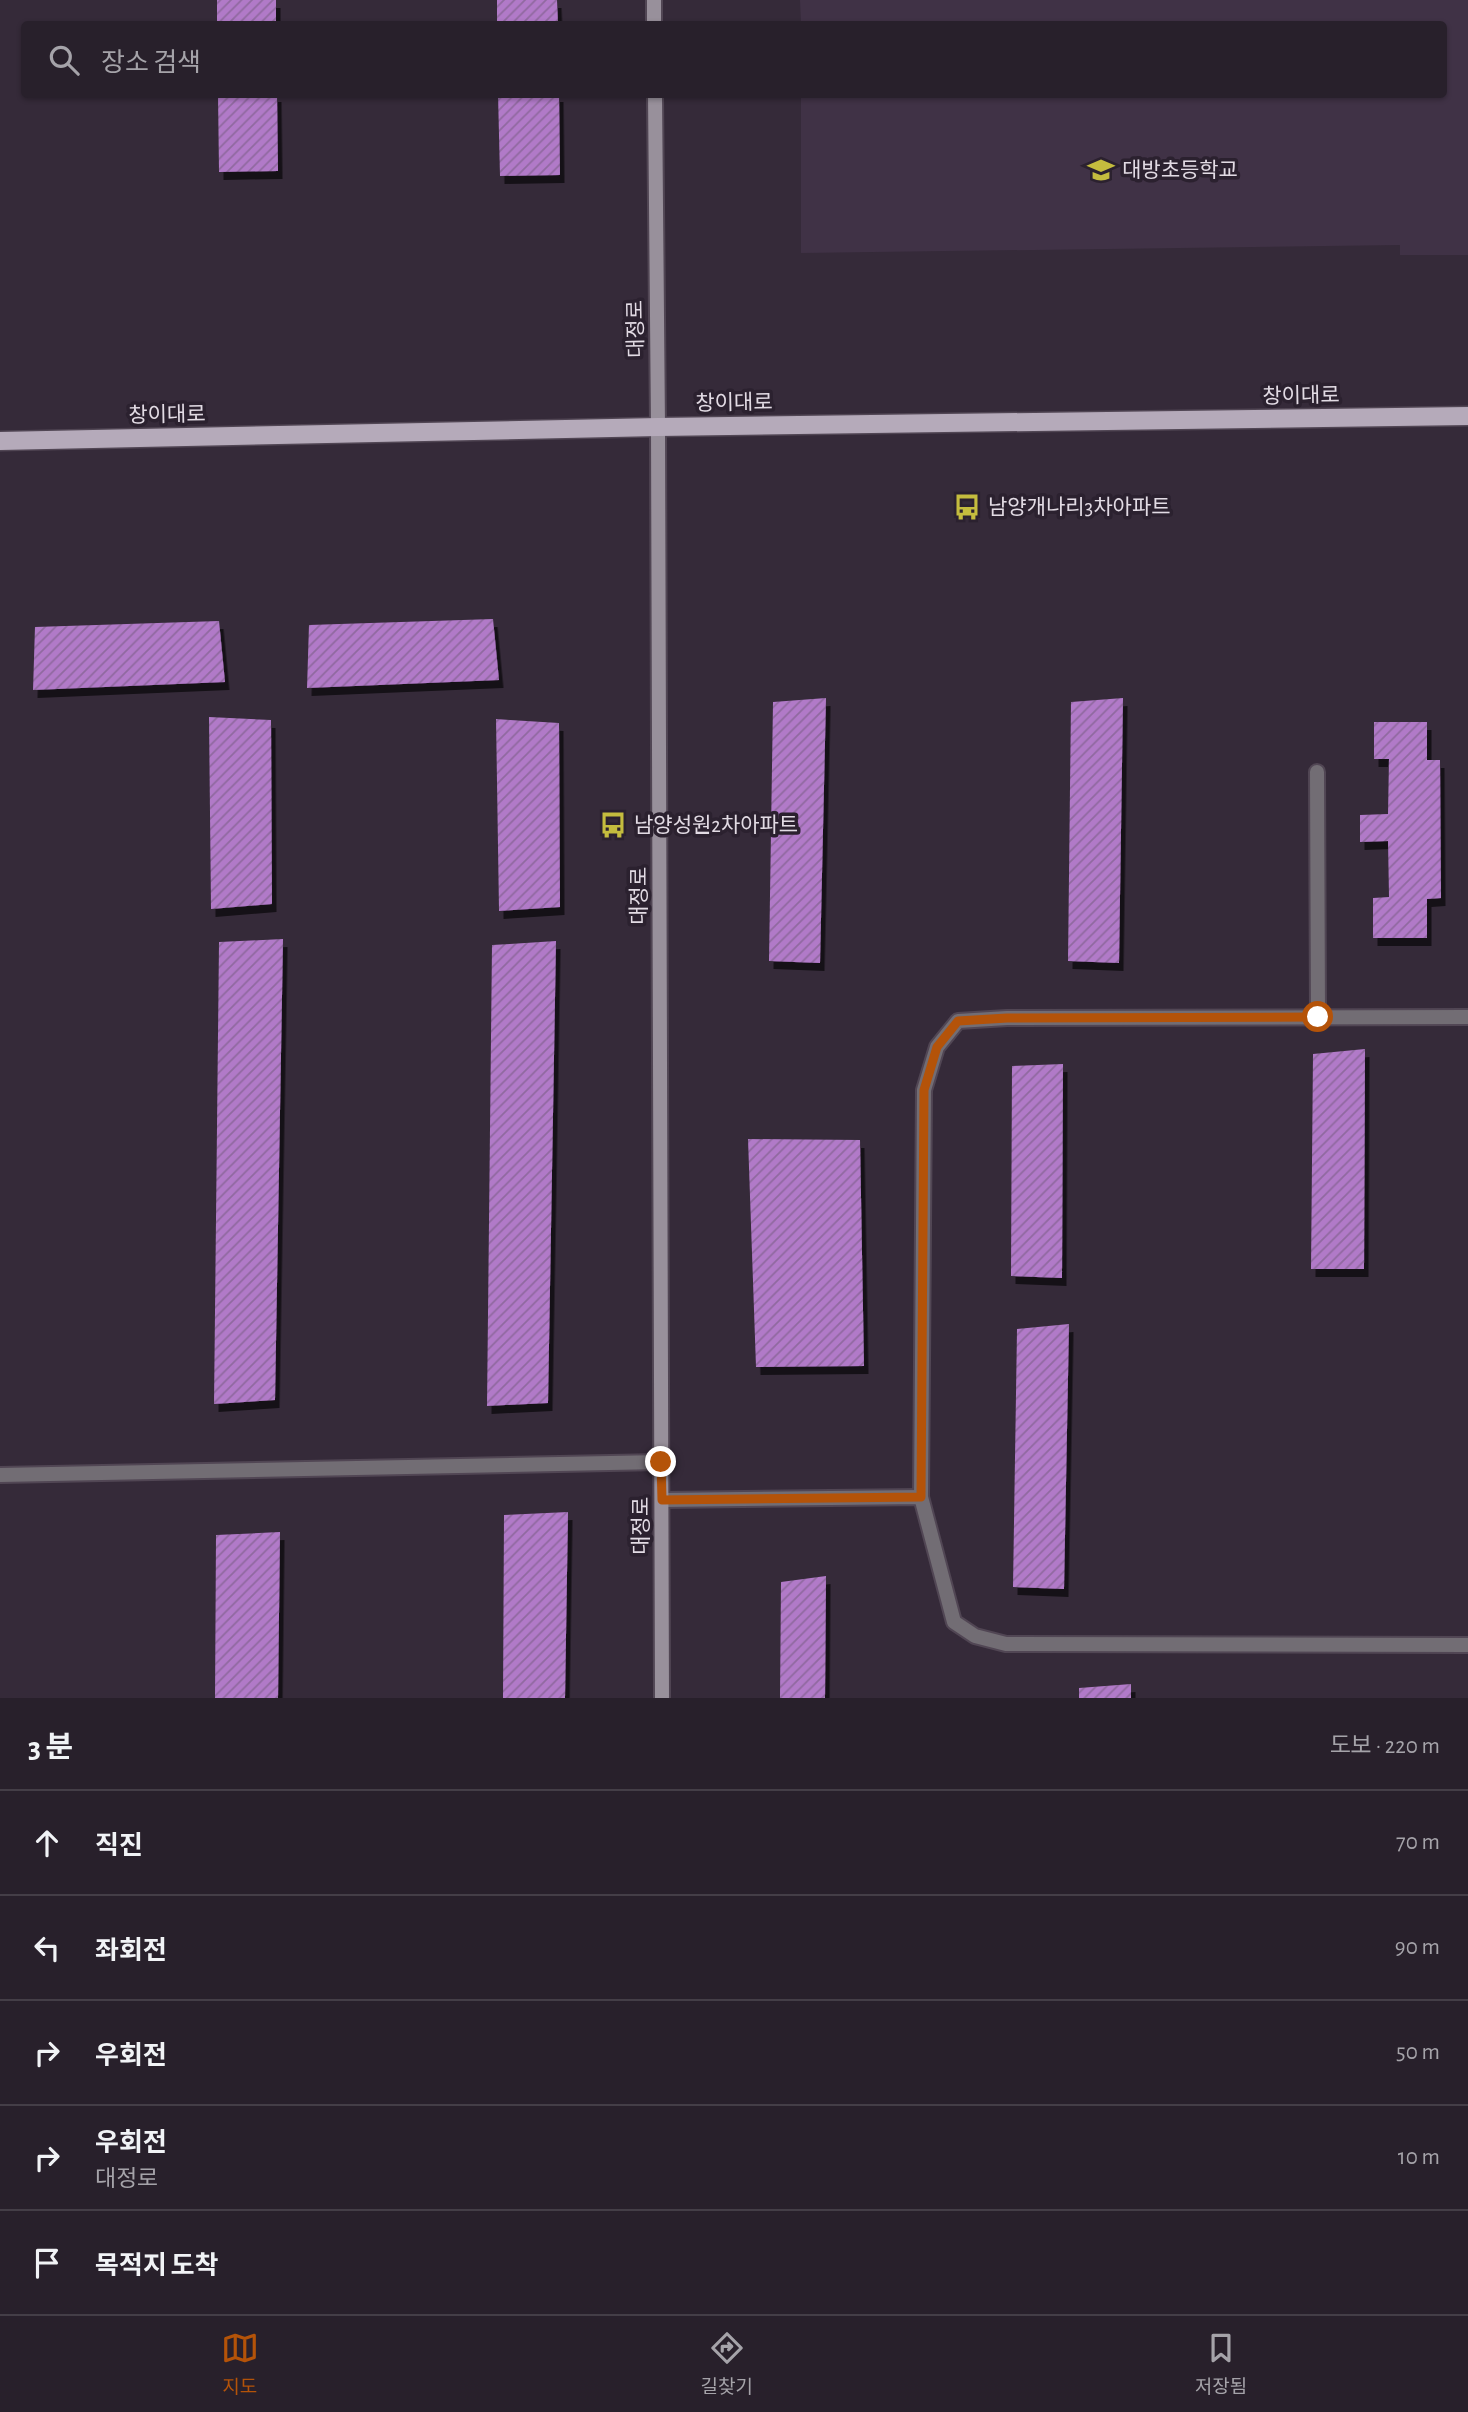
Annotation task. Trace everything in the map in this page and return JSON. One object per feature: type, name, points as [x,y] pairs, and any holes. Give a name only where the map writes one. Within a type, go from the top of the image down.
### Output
[{"type":"main road","name":"창이대로","points":[[0,441],[658,427],[1468,416]]},
{"type":"street","points":[[654,0],[654,21]]},
{"type":"street","name":"대정로","points":[[655,98],[662,1698]]},
{"type":"street","points":[[1317,772],[1318,1017]]},
{"type":"street","points":[[1468,1030],[1461,1017],[1007,1018],[958,1021],[937,1047],[924,1090],[921,1497],[954,1622],[975,1636],[1006,1644],[1468,1645]]},
{"type":"street","points":[[0,1475],[661,1462]]},
{"type":"street","points":[[662,1500],[921,1497]]},
{"type":"shaded area","name":"대방초등학교","points":[[800,0],[1468,0],[1468,255],[1400,255],[1400,245],[801,253],[801,98],[1447,98],[1447,21],[801,21]]},
{"type":"building","points":[[217,0],[276,0],[276,21],[217,21]]},
{"type":"building","points":[[497,0],[557,0],[558,21],[497,21]]},
{"type":"building","points":[[218,98],[277,98],[278,171],[219,172]]},
{"type":"building","points":[[498,98],[559,98],[560,175],[500,176]]},
{"type":"building","points":[[493,619],[499,680],[307,688],[309,625]]},
{"type":"building","points":[[219,621],[225,682],[33,690],[35,627]]},
{"type":"building","points":[[826,698],[820,963],[769,961],[773,702]]},
{"type":"building","points":[[1123,698],[1119,963],[1068,961],[1071,702]]},
{"type":"building","points":[[209,717],[271,720],[272,904],[211,909]]},
{"type":"building","points":[[496,719],[559,723],[560,907],[499,911]]},
{"type":"building","points":[[1374,722],[1427,722],[1427,760],[1440,760],[1441,898],[1427,899],[1427,938],[1373,938],[1373,898],[1389,897],[1388,841],[1360,842],[1360,815],[1388,814],[1389,759],[1374,759]]},
{"type":"building","points":[[283,939],[275,1400],[214,1404],[219,942]]},
{"type":"building","points":[[556,941],[548,1403],[487,1406],[492,945]]},
{"type":"building","points":[[1365,1049],[1364,1269],[1311,1269],[1313,1054]]},
{"type":"building","points":[[1063,1064],[1062,1278],[1011,1276],[1012,1066]]},
{"type":"building","points":[[748,1139],[860,1140],[864,1366],[756,1367]]},
{"type":"building","points":[[1069,1324],[1064,1589],[1013,1587],[1017,1329]]},
{"type":"building","points":[[568,1512],[565,1698],[503,1698],[504,1515]]},
{"type":"building","points":[[280,1532],[278,1698],[215,1698],[216,1535]]},
{"type":"building","points":[[826,1576],[825,1698],[780,1698],[781,1582]]},
{"type":"building","points":[[1131,1684],[1131,1698],[1079,1698],[1079,1688]]},
{"type":"place","name":"대방초등학교","points":[[1101,170]]},
{"type":"place","name":"남양개나리3차아파트","points":[[967,507]]},
{"type":"place","name":"남양성원2차아파트","points":[[613,825]]},
{"type":"route","points":[[661,1462],[662,1500],[921,1497],[924,1090],[937,1047],[958,1021],[1007,1018],[1318,1017]]}]
